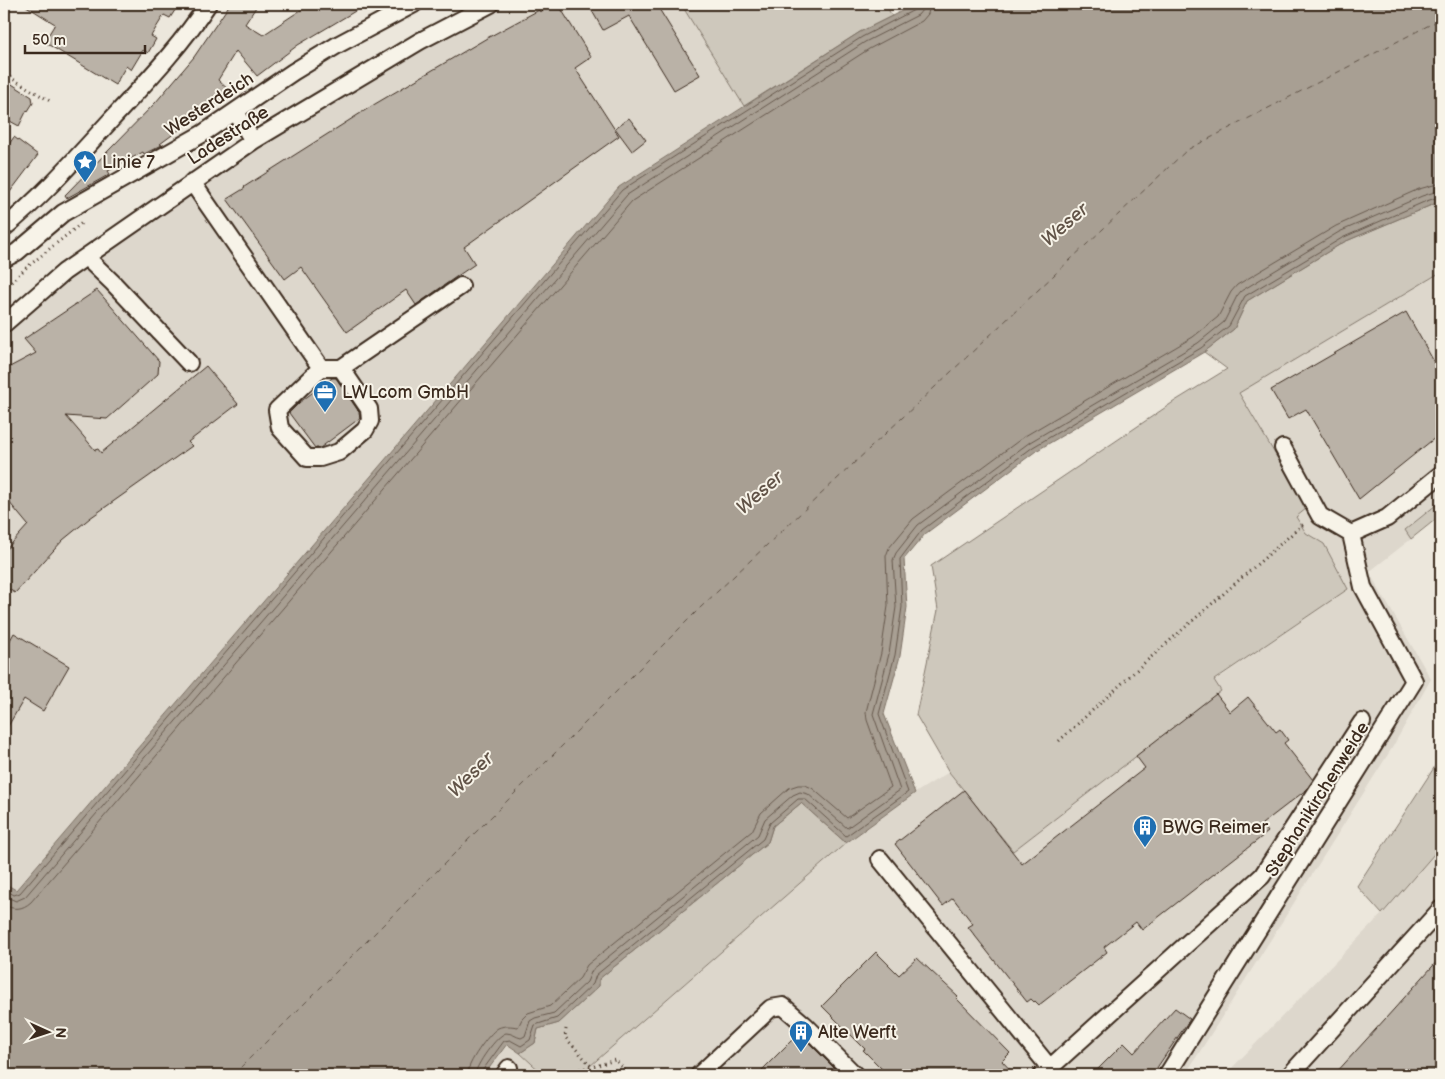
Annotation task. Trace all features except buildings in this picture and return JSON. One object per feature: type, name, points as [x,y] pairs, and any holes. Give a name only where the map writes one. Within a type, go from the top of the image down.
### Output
[{"type":"street","points":[[4,228],[32,205],[133,96],[195,24],[208,4]]},
{"type":"street","name":"Westerdeich","points":[[4,259],[17,252],[63,213],[202,134],[293,72],[339,44],[414,4]]},
{"type":"street","name":"Ladestraße","points":[[4,324],[64,272],[253,140],[420,41],[491,4]]},
{"type":"street","points":[[236,112],[253,140]]},
{"type":"street","points":[[192,182],[321,368]]},
{"type":"street","points":[[86,257],[189,363]]},
{"type":"street","points":[[341,368],[369,409],[370,420],[365,430],[339,452],[320,458],[307,458],[280,428],[277,410],[321,368],[341,368],[460,286]]},
{"type":"street","points":[[1283,448],[1320,516],[1351,534],[1387,518],[1441,474]]},
{"type":"street","name":"Stephanikirchenweide","points":[[1167,1075],[1414,681],[1363,587],[1351,534]]},
{"type":"street","points":[[880,859],[1046,1072],[1262,876],[1362,722]]},
{"type":"street","points":[[1262,876],[1284,890]]},
{"type":"street","points":[[1290,1075],[1441,909]]},
{"type":"street","points":[[699,1075],[771,1008],[783,1006],[855,1075]]},
{"type":"path","points":[[4,70],[10,73],[11,78],[50,101]]},
{"type":"path","points":[[4,289],[26,268],[90,217]]},
{"type":"path","points":[[1058,741],[1301,526],[1320,516]]},
{"type":"path","points":[[566,1029],[565,1036],[592,1067]]},
{"type":"path","points":[[545,1075],[592,1067],[615,1060],[630,1075]]},
{"type":"shaded area","points":[[474,4],[681,4],[744,106],[619,187],[16,890],[4,883],[4,321],[61,268]]},
{"type":"shaded area","points":[[681,4],[885,4],[892,16],[860,32],[744,106]]},
{"type":"shaded area","points":[[1441,201],[1441,272],[1239,393],[1307,508],[1296,517],[1306,533],[1324,544],[1348,589],[1214,680],[1221,691],[1013,851],[949,772],[916,715],[938,610],[931,566],[1175,401],[1227,369],[1204,352],[1234,329],[1247,301],[1344,242]]},
{"type":"shaded area","points":[[1441,272],[1441,501],[1405,530],[1411,539],[1369,572],[1431,679],[1392,748],[1185,1075],[584,1075],[582,1073],[846,843],[915,793],[949,772],[1013,851],[1221,690],[1214,681],[1348,589],[1324,544],[1306,533],[1296,516],[1307,508],[1239,392]]},
{"type":"shaded area","points":[[1441,501],[1441,515],[1411,539],[1405,530]]},
{"type":"shaded area","points":[[1441,757],[1441,846],[1382,914],[1357,886]]},
{"type":"shaded area","points":[[801,803],[846,843],[582,1073],[584,1075],[544,1075],[520,1053],[535,1043],[538,1029],[559,1023],[599,986],[599,979],[768,842],[773,826]]},
{"type":"shaded area","points":[[1441,846],[1441,1075],[1225,1075],[1382,914]]},
{"type":"shaded area","points":[[508,1044],[520,1053],[544,1075],[484,1075]]},
{"type":"water","name":"Weser","points":[[916,4],[1441,4],[1441,201],[1344,242],[1247,301],[1234,329],[1204,352],[1036,451],[925,534],[904,559],[907,607],[900,656],[884,714],[915,793],[846,843],[801,803],[773,826],[768,842],[599,979],[599,986],[559,1023],[538,1029],[535,1043],[520,1053],[507,1044],[484,1075],[4,1075],[4,883],[16,890],[619,187],[860,32]]},
{"type":"ferry route","points":[[233,1075],[701,607],[1187,150],[1441,19]]},
{"type":"place","name":"Linie 7","points":[[85,183]]},
{"type":"place","name":"LWLcom GmbH","points":[[325,413]]},
{"type":"place","name":"BWG Reimer","points":[[1145,848]]},
{"type":"place","name":"Alte Werft","points":[[801,1053]]}]
